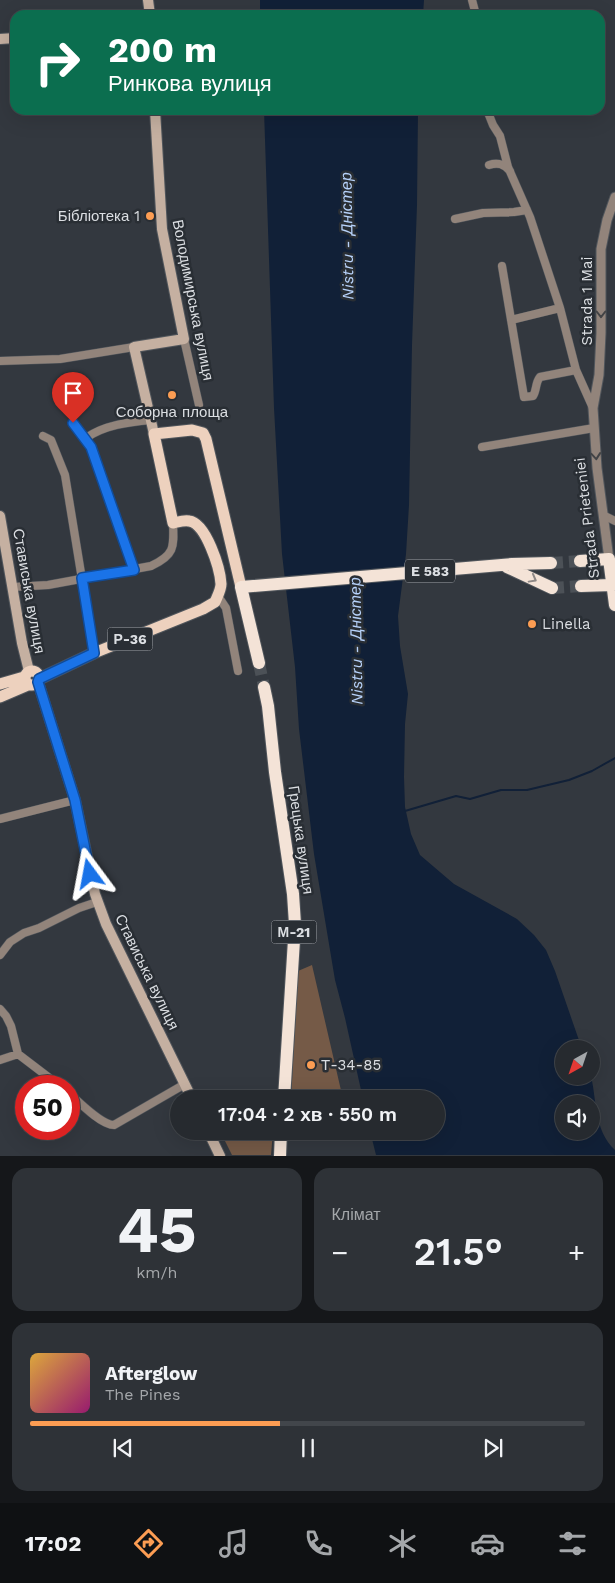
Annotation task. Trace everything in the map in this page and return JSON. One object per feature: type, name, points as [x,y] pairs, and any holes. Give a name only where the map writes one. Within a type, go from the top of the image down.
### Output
[{"type":"highway","points":[[580,561],[609,559]]},
{"type":"highway","name":"Strada Prieteniei","points":[[609,559],[615,605]]},
{"type":"highway","name":"E 583","points":[[241,587],[355,576],[551,563]]},
{"type":"highway","name":"E 583","points":[[504,566],[552,588]]},
{"type":"highway","points":[[581,586],[612,584]]},
{"type":"highway","points":[[241,587],[259,663]]},
{"type":"highway","name":"Грецька вулиця","points":[[264,687],[293,894],[295,924],[285,1090]]},
{"type":"highway","points":[[280,1156],[281,1140]]},
{"type":"main road","name":"Володимирська вулиця","points":[[155,115],[162,229],[184,339]]},
{"type":"main road","points":[[184,339],[134,347],[173,523],[189,521],[197,525],[205,534],[218,567],[221,586],[218,596]]},
{"type":"main road","points":[[154,434],[192,430],[198,430],[203,433],[241,587]]},
{"type":"main road","name":"Стависька вулиця","points":[[0,516],[22,643],[71,800],[95,902],[104,930],[186,1090]]},
{"type":"main road","name":"Р-36","points":[[0,697],[94,650],[203,609],[216,602],[218,596]]},
{"type":"main road","name":"Стависька вулиця","points":[[33,679],[75,800],[95,902]]},
{"type":"main road","name":"Р-36","points":[[0,684],[33,679]]},
{"type":"main road","name":"Стависька вулиця","points":[[182,1085],[183,1090]]},
{"type":"main road","points":[[206,1140],[214,1156]]},
{"type":"main road","points":[[212,1140],[220,1156]]},
{"type":"street","name":"Strada Prieteniei","points":[[490,115],[500,136],[512,174],[527,210],[560,308],[576,370],[593,408],[609,559]]},
{"type":"street","points":[[490,164],[498,163],[503,165],[512,174]]},
{"type":"street","points":[[512,212],[518,205],[518,189]]},
{"type":"street","name":"Strada 1 Mai","points":[[593,408],[599,375],[601,339],[601,249],[607,220],[615,197]]},
{"type":"street","points":[[455,219],[483,213],[527,210]]},
{"type":"street","points":[[502,266],[524,397],[534,396],[537,381],[540,377],[576,370]]},
{"type":"street","points":[[511,320],[560,308]]},
{"type":"street","name":"Володимирська вулиця","points":[[184,339],[199,405]]},
{"type":"street","points":[[0,361],[60,359],[134,347]]},
{"type":"street","points":[[86,438],[93,433],[126,423],[151,420]]},
{"type":"street","points":[[73,423],[86,438],[94,455],[134,570]]},
{"type":"street","points":[[482,446],[594,428]]},
{"type":"street","points":[[43,436],[51,440],[65,475],[94,650]]},
{"type":"street","points":[[605,516],[615,521]]},
{"type":"street","points":[[13,587],[48,585],[151,566],[166,559],[172,549],[174,540],[173,523]]},
{"type":"street","points":[[218,596],[226,608],[238,671]]},
{"type":"street","points":[[0,819],[71,800]]},
{"type":"street","points":[[0,955],[10,942],[24,933],[95,902]]},
{"type":"street","points":[[0,1009],[11,1026],[18,1054],[46,1075]]},
{"type":"street","points":[[0,1060],[18,1054]]},
{"type":"street","points":[[80,1102],[108,1125],[114,1125],[182,1085]]},
{"type":"shaded area","points":[[312,965],[341,1090],[291,1090],[298,971]]},
{"type":"shaded area","points":[[224,1140],[272,1140],[271,1155],[232,1155]]},
{"type":"water","points":[[260,0],[424,0],[423,10],[260,10]]},
{"type":"water","name":"Nistru - Дністер","points":[[264,115],[418,115],[409,505],[406,554],[398,616],[400,646],[408,694],[405,724],[405,807],[411,834],[420,855],[454,884],[517,919],[546,950],[579,1040],[555,1040],[555,1085],[592,1085],[594,1095],[555,1095],[555,1140],[600,1140],[600,1125],[603,1134],[615,1150],[615,1155],[376,1155],[372,1140],[445,1140],[445,1090],[361,1090],[335,980],[314,854],[299,729],[295,667],[282,554],[274,408]]},
{"type":"waterway","points":[[405,811],[456,796],[470,799],[501,790],[527,790],[569,780],[592,771],[615,758]]},
{"type":"tunnel","points":[[551,563],[580,561]]},
{"type":"tunnel","points":[[552,588],[581,586]]},
{"type":"tunnel","points":[[259,663],[264,687]]},
{"type":"place","name":"Бібліотека 1","points":[[150,216]]},
{"type":"place","name":"Соборна площа","points":[[172,395]]},
{"type":"place","name":"Linella","points":[[532,624]]},
{"type":"place","name":"Т-34-85","points":[[311,1065]]},
{"type":"route","points":[[73,423],[91,447],[134,570],[82,578],[94,653],[39,679],[38,682],[75,800],[90,874]]}]
